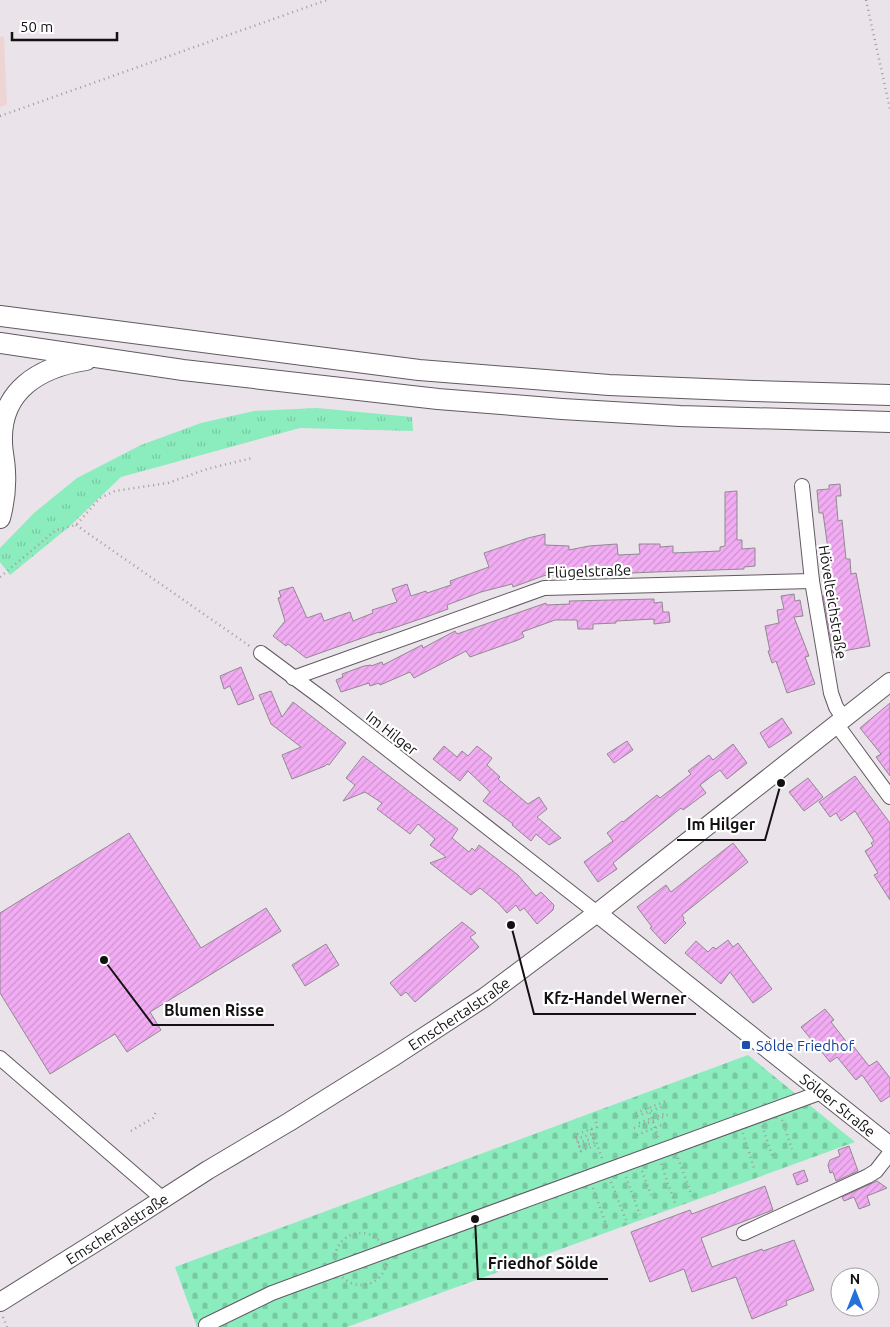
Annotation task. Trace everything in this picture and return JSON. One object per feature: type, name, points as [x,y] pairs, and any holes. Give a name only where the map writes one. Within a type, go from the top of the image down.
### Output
[{"type":"highway","points":[[0,316],[419,370],[609,385],[890,395]]},
{"type":"highway","points":[[0,343],[285,382],[438,399],[680,416],[890,422]]},
{"type":"highway","points":[[0,518],[4,503],[5,474],[2,441],[3,420],[10,401],[26,383],[51,370],[75,362],[101,358]]},
{"type":"main road","name":"Emschertalstraße","points":[[0,1302],[471,1006],[544,954],[890,682]]},
{"type":"main road","name":"Sölder Straße","points":[[597,913],[890,1146]]},
{"type":"street","name":"Hövelteichstraße","points":[[802,486],[812,581],[831,693],[841,722],[890,797]]},
{"type":"street","name":"Flügelstraße","points":[[293,678],[544,588],[812,581]]},
{"type":"street","name":"Im Hilger","points":[[261,653],[327,702],[597,913]]},
{"type":"street","points":[[0,1058],[163,1198]]},
{"type":"street","points":[[206,1324],[272,1294],[822,1092]]},
{"type":"street","points":[[744,1233],[868,1176],[876,1171],[890,1153]]},
{"type":"path","points":[[0,116],[327,0]]},
{"type":"path","points":[[866,0],[890,109]]},
{"type":"path","points":[[0,577],[56,530],[76,525],[100,498],[115,491],[168,483],[207,469],[252,458]]},
{"type":"path","points":[[76,525],[261,653]]},
{"type":"path","points":[[648,1110],[666,1102]]},
{"type":"path","points":[[636,1114],[664,1106]]},
{"type":"path","points":[[785,1106],[781,1119],[792,1149]]},
{"type":"path","points":[[648,1110],[665,1150],[692,1196]]},
{"type":"path","points":[[131,1131],[153,1118],[156,1112]]},
{"type":"path","points":[[634,1128],[668,1114]]},
{"type":"path","points":[[754,1118],[773,1158]]},
{"type":"path","points":[[754,1118],[743,1134],[754,1168]]},
{"type":"path","points":[[639,1123],[652,1120]]},
{"type":"path","points":[[577,1141],[595,1142],[581,1151],[579,1147],[577,1141],[575,1135],[597,1127],[596,1122]]},
{"type":"path","points":[[637,1135],[670,1122]]},
{"type":"path","points":[[577,1141],[592,1134]]},
{"type":"path","points":[[665,1150],[675,1203]]},
{"type":"path","points":[[638,1160],[650,1195]]},
{"type":"path","points":[[622,1165],[640,1215]]},
{"type":"path","points":[[589,1177],[607,1227]]},
{"type":"shaded area","points":[[4,36],[7,105],[0,107],[0,37]]},
{"type":"green space","points":[[317,408],[412,417],[413,431],[300,428],[121,477],[70,526],[10,575],[0,562],[0,548],[34,513],[77,478],[141,445],[201,423],[254,411]]},
{"type":"green space","points":[[748,1055],[855,1142],[347,1327],[197,1327],[175,1267]]},
{"type":"building","points":[[840,484],[841,496],[836,496],[838,521],[842,520],[846,559],[850,559],[851,574],[856,573],[870,646],[833,653],[823,596],[833,594],[829,571],[826,571],[824,549],[828,549],[823,513],[819,513],[817,490],[829,489],[829,485]]},
{"type":"building","points":[[737,491],[737,540],[742,540],[742,549],[755,548],[755,566],[744,567],[744,569],[632,573],[632,570],[605,572],[605,568],[582,569],[582,574],[546,575],[513,587],[512,584],[481,592],[447,605],[448,609],[306,658],[288,644],[286,646],[273,636],[285,621],[278,598],[281,597],[279,591],[293,587],[307,618],[321,613],[324,621],[350,612],[353,621],[373,613],[372,610],[397,602],[392,589],[407,584],[411,596],[451,585],[450,581],[489,567],[484,553],[545,534],[545,545],[569,546],[569,550],[617,544],[618,555],[640,554],[639,544],[660,544],[660,547],[673,546],[673,553],[720,551],[720,547],[725,546],[725,492]]},
{"type":"building","points":[[794,594],[795,601],[800,600],[803,616],[794,617],[809,656],[805,657],[815,684],[787,693],[776,661],[772,663],[768,651],[770,651],[765,626],[779,623],[777,610],[784,609],[781,596]]},
{"type":"building","points":[[654,599],[654,603],[662,602],[663,612],[669,612],[670,622],[654,624],[654,619],[616,621],[616,623],[593,624],[593,629],[578,629],[577,620],[555,620],[522,632],[524,637],[518,640],[470,657],[466,651],[414,678],[410,672],[380,685],[379,683],[370,686],[369,683],[341,692],[336,680],[343,677],[342,674],[364,666],[371,666],[382,662],[383,665],[422,645],[423,648],[455,631],[457,634],[546,603],[546,605],[570,604],[569,601]]},
{"type":"building","points":[[241,667],[254,699],[238,705],[230,686],[224,689],[220,676]]},
{"type":"building","points":[[271,691],[282,717],[293,702],[346,743],[329,765],[327,764],[292,779],[282,755],[301,747],[271,724],[259,695]]},
{"type":"building","points":[[890,703],[890,776],[876,757],[881,754],[860,728]]},
{"type":"building","points":[[782,718],[792,733],[769,748],[760,733]]},
{"type":"building","points":[[627,741],[633,750],[614,763],[607,754]]},
{"type":"building","points":[[733,744],[747,763],[727,779],[720,770],[700,785],[706,793],[683,810],[681,808],[613,863],[617,869],[598,882],[584,862],[613,841],[607,833],[657,795],[660,798],[691,774],[688,771],[709,755],[713,760]]},
{"type":"building","points":[[444,746],[457,757],[462,751],[468,756],[477,746],[492,758],[487,765],[500,777],[498,779],[528,804],[539,797],[547,809],[537,817],[561,838],[549,845],[536,834],[531,841],[513,824],[483,801],[490,792],[468,771],[460,781],[433,759]]},
{"type":"building","points":[[363,756],[458,829],[452,838],[469,852],[472,848],[475,851],[479,845],[518,875],[536,896],[541,892],[554,905],[553,910],[537,924],[524,908],[520,911],[516,905],[507,913],[480,888],[471,895],[430,863],[446,857],[430,845],[435,839],[418,824],[410,834],[377,809],[382,803],[365,792],[343,801],[355,785],[346,778]]},
{"type":"building","points":[[855,776],[890,823],[890,900],[874,875],[878,873],[865,851],[873,846],[871,843],[874,841],[855,811],[841,821],[836,813],[830,817],[819,802]]},
{"type":"building","points":[[808,778],[823,797],[804,811],[789,792]]},
{"type":"building","points":[[129,833],[201,948],[266,908],[281,931],[150,1012],[161,1030],[127,1052],[115,1034],[50,1074],[0,993],[0,913]]},
{"type":"building","points":[[733,843],[748,862],[682,915],[686,923],[665,944],[650,928],[652,927],[637,907],[666,885],[671,892]]},
{"type":"building","points":[[462,922],[476,933],[470,937],[479,947],[415,1002],[406,992],[401,996],[390,983]]},
{"type":"building","points":[[728,940],[733,947],[738,943],[772,989],[753,1003],[730,972],[721,984],[685,953],[696,941],[708,952],[713,947],[716,949]]},
{"type":"building","points":[[326,944],[339,965],[305,986],[292,965]]},
{"type":"building","points":[[825,1009],[834,1020],[831,1022],[852,1049],[854,1047],[869,1066],[877,1061],[890,1078],[890,1096],[881,1102],[862,1075],[856,1080],[837,1057],[830,1062],[801,1027]]},
{"type":"building","points":[[849,1146],[858,1171],[836,1181],[833,1172],[830,1173],[828,1165],[830,1160],[840,1156],[838,1150]]},
{"type":"building","points":[[804,1170],[808,1181],[797,1185],[793,1174]]},
{"type":"building","points":[[877,1181],[887,1188],[867,1196],[870,1205],[859,1209],[854,1197],[844,1201],[842,1197]]},
{"type":"building","points":[[765,1186],[773,1210],[701,1238],[712,1267],[794,1240],[814,1290],[786,1301],[787,1305],[752,1319],[736,1277],[692,1292],[684,1269],[650,1282],[631,1232],[690,1210],[692,1214]]},
{"type":"place","name":"Im Hilger","points":[[781,783]]},
{"type":"place","name":"Kfz-Handel Werner","points":[[511,925]]},
{"type":"place","name":"Blumen Risse","points":[[104,960]]},
{"type":"place","name":"Sölde Friedhof","points":[[746,1045]]},
{"type":"place","name":"Friedhof Sölde","points":[[475,1219]]}]
